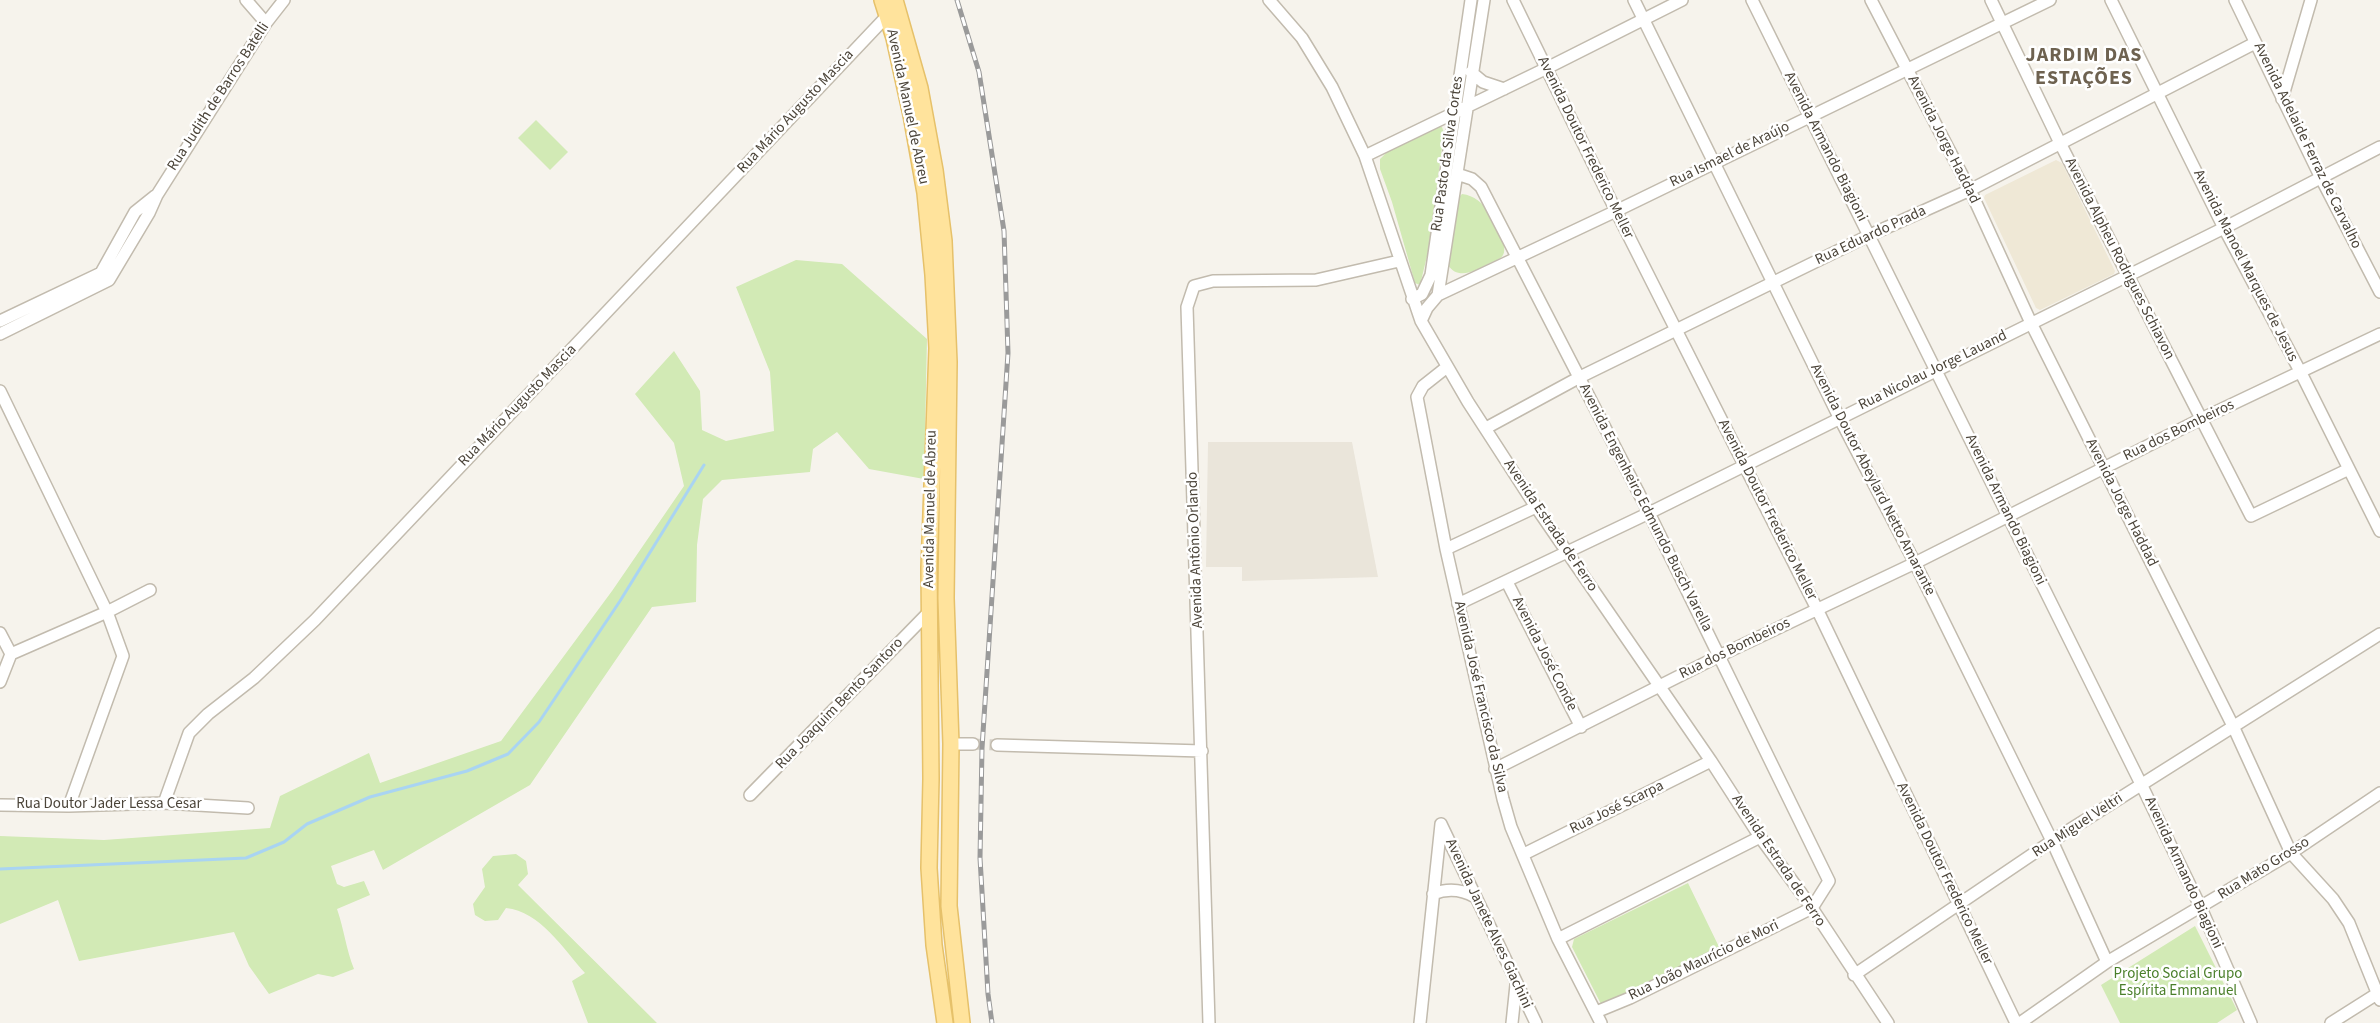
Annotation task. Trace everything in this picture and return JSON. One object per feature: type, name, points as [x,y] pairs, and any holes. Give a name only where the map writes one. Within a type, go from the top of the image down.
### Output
[{"type":"main road","name":"Avenida Manuel de Abreu","points":[[882,0],[888,16],[911,115],[925,193],[933,275],[936,348],[929,612],[931,779],[929,868],[934,945],[945,1023]]},
{"type":"main road","name":"Avenida Manuel de Abreu","points":[[895,0],[920,88],[935,170],[944,241],[949,362],[946,598],[951,744],[949,906],[962,1023]]},
{"type":"street","points":[[246,0],[266,23]]},
{"type":"street","name":"Rua Judith de Barros Batelli","points":[[0,334],[109,280],[157,195],[266,23],[284,0]]},
{"type":"street","name":"Avenida Estrada de Ferro","points":[[1269,0],[1302,38],[1332,87],[1365,156],[1421,321],[1447,367],[1536,507],[1711,761],[1760,837],[1812,908],[1888,1023]]},
{"type":"street","name":"Rua Pasto da Silva Cortes","points":[[1412,299],[1422,294],[1431,275],[1470,0]]},
{"type":"street","name":"Rua Pasto da Silva Cortes","points":[[1438,295],[1471,72],[1484,0]]},
{"type":"street","name":"Avenida Doutor Frederico Meller","points":[[1513,0],[1616,212],[1817,609],[2016,1023]]},
{"type":"street","name":"Avenida Doutor Abeylard Netto Amarante","points":[[1634,0],[1715,162],[1750,237],[1775,282],[1839,417],[1915,563],[2052,841],[2107,962]]},
{"type":"street","points":[[1365,156],[1682,0]]},
{"type":"street","name":"Avenida Armando Biagioni","points":[[1752,0],[2142,786],[2200,908],[2251,1023]]},
{"type":"street","name":"Avenida Jorge Haddad","points":[[1871,0],[1970,190],[2031,323],[2233,726],[2291,853],[2333,900],[2349,923],[2379,995]]},
{"type":"street","name":"Avenida Alpheu Rodrigues Schiavon","points":[[1991,0],[2060,143],[2200,420],[2251,516],[2349,469]]},
{"type":"street","name":"Rua Ismael de Araújo","points":[[1438,295],[1616,212],[1808,116],[2050,0]]},
{"type":"street","name":"Avenida Manoel Marques de Jesus","points":[[2111,0],[2224,228],[2301,373],[2380,531]]},
{"type":"street","name":"Avenida Adelaide Ferraz de Carvalho","points":[[2234,0],[2321,178],[2380,292]]},
{"type":"street","points":[[2282,99],[2311,0]]},
{"type":"street","name":"Rua Mário Augusto Mascia","points":[[164,803],[189,733],[208,714],[254,678],[315,620],[888,16]]},
{"type":"street","name":"Rua Eduardo Prada","points":[[1486,428],[1580,377],[1675,330],[1870,235],[1970,190],[2255,42]]},
{"type":"street","points":[[1471,72],[1489,86],[1504,89]]},
{"type":"street","name":"Rua Nicolau Jorge Lauand","points":[[1458,604],[1649,513],[1839,417],[2224,228],[2380,148]]},
{"type":"street","name":"Avenida Engenheiro Edmundo Busch Varella","points":[[1457,174],[1472,179],[1480,187],[1518,259],[1649,513],[1829,881],[1812,908]]},
{"type":"street","name":"Rua Judith de Barros Batelli","points":[[0,321],[101,273],[135,212],[157,195]]},
{"type":"street","name":"Avenida Antônio Orlando","points":[[1209,1023],[1187,307],[1194,286],[1213,280],[1316,280],[1400,260]]},
{"type":"street","points":[[1421,321],[1427,308],[1438,295]]},
{"type":"street","name":"Rua dos Bombeiros","points":[[1495,769],[1719,656],[1915,563],[2200,420],[2380,334]]},
{"type":"street","name":"Avenida José Francisco da Silva","points":[[1447,367],[1423,386],[1418,397],[1446,549],[1495,769],[1511,827],[1524,854],[1558,939],[1599,1018]]},
{"type":"street","points":[[0,391],[107,612],[123,656],[69,806]]},
{"type":"street","points":[[1446,549],[1536,507]]},
{"type":"street","name":"Avenida José Conde","points":[[1507,582],[1581,727]]},
{"type":"street","points":[[10,654],[107,612],[150,590]]},
{"type":"street","name":"Rua Joaquim Bento Santoro","points":[[750,795],[929,612]]},
{"type":"street","points":[[0,633],[10,654],[0,682]]},
{"type":"street","name":"Rua Miguel Veltri","points":[[1854,974],[1959,906],[2052,841],[2142,786],[2233,726],[2380,634]]},
{"type":"street","points":[[951,744],[973,744]]},
{"type":"street","points":[[997,745],[1202,751]]},
{"type":"street","name":"Rua José Scarpa","points":[[1524,854],[1711,761]]},
{"type":"street","name":"Rua Mato Grosso","points":[[2020,1023],[2107,962],[2291,853],[2380,793]]},
{"type":"street","name":"Rua Doutor Jader Lessa Cesar","points":[[0,805],[69,806],[164,803],[248,808]]},
{"type":"street","name":"Avenida Janete Alves Giachini","points":[[1433,894],[1441,824],[1536,1023]]},
{"type":"street","points":[[1558,939],[1760,837]]},
{"type":"street","points":[[1420,1023],[1433,894],[1450,889],[1468,892],[1475,897]]},
{"type":"street","name":"Rua João Maurício de Mori","points":[[1599,1018],[1630,998],[1812,908]]},
{"type":"street","points":[[1512,1023],[1516,984]]},
{"type":"street","points":[[2330,1023],[2379,995]]},
{"type":"shaded area","points":[[2056,160],[2062,163],[2115,271],[2114,274],[2040,310],[2036,308],[1984,198],[1985,195]]},
{"type":"shaded area","points":[[1208,442],[1352,442],[1378,577],[1242,581],[1242,567],[1206,567]]},
{"type":"green space","points":[[536,120],[568,152],[550,170],[518,138]]},
{"type":"green space","points":[[1438,127],[1442,127],[1444,133],[1428,252],[1420,285],[1415,283],[1392,202],[1380,169],[1380,159],[1387,152]]},
{"type":"green space","points":[[1462,194],[1471,196],[1484,206],[1489,212],[1504,244],[1503,255],[1499,259],[1468,273],[1452,270],[1448,265],[1458,198]]},
{"type":"green space","points":[[796,260],[842,264],[927,339],[924,479],[869,469],[837,432],[813,449],[810,472],[722,480],[703,499],[697,545],[696,602],[652,607],[530,785],[383,870],[374,850],[331,866],[337,884],[344,887],[364,881],[370,895],[337,909],[354,969],[333,977],[318,974],[269,994],[249,966],[234,932],[79,961],[58,900],[0,924],[0,836],[104,840],[270,828],[280,796],[369,753],[380,783],[501,741],[612,591],[684,486],[674,443],[635,394],[674,351],[700,391],[702,430],[726,441],[774,431],[770,372],[736,287]]},
{"type":"green space","points":[[516,854],[526,861],[528,874],[518,885],[657,1023],[588,1023],[572,981],[585,973],[550,933],[530,916],[506,908],[498,920],[485,921],[475,915],[473,904],[485,887],[482,869],[493,856]]},
{"type":"green space","points":[[1688,883],[1721,951],[1609,1007],[1601,1004],[1572,947],[1574,939]]},
{"type":"green space","name":"Projeto Social Grupo Espírita Emmanuel","points":[[2195,926],[2237,1010],[2217,1023],[2120,1023],[2101,985]]},
{"type":"waterway","points":[[0,869],[246,858],[284,842],[307,824],[370,797],[467,771],[508,754],[539,722],[620,601],[704,465]]},
{"type":"tunnel","points":[[973,744],[997,745]]},
{"type":"railway","points":[[957,0],[979,72],[1004,231],[1008,353],[982,748],[980,858],[988,994],[992,1023]]},
{"type":"district","name":"JARDIM DAS ESTAÇÕES","points":[[2084,68]]}]
